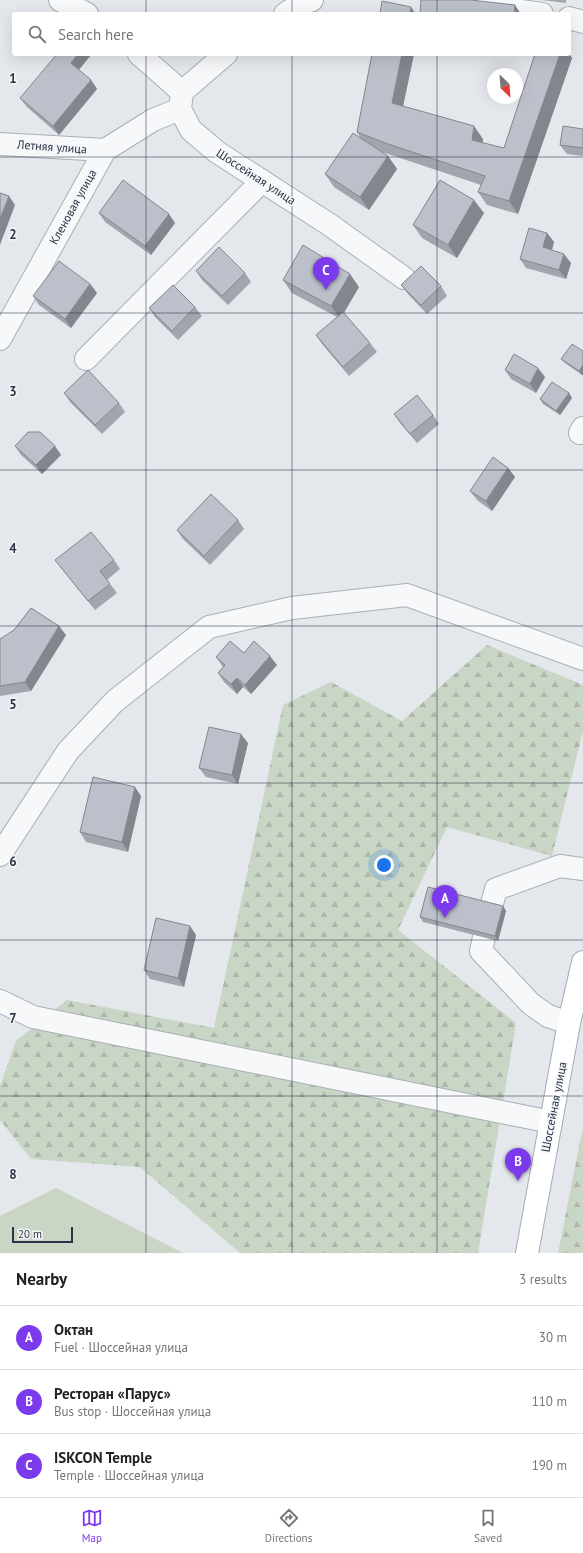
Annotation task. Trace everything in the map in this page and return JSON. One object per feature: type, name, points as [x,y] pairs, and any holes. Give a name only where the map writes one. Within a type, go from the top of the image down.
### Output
[{"type":"main road","name":"Шоссейная улица","points":[[527,1253],[569,1023],[583,962]]},
{"type":"street","points":[[60,0],[83,12]]},
{"type":"street","points":[[288,12],[297,6],[312,0]]},
{"type":"street","points":[[446,0],[528,12]]},
{"type":"street","points":[[571,19],[583,22]]},
{"type":"street","points":[[141,56],[181,100],[224,56]]},
{"type":"street","name":"Кленовая улица","points":[[0,339],[105,150],[181,100]]},
{"type":"street","name":"Шоссейная улица","points":[[181,100],[191,130],[217,152],[330,225],[404,278]]},
{"type":"street","name":"Летняя улица","points":[[0,144],[105,150]]},
{"type":"street","points":[[86,359],[262,181]]},
{"type":"street","points":[[0,855],[68,751],[115,702],[209,627],[292,608],[407,595],[583,659]]},
{"type":"street","points":[[491,907],[496,888],[560,866],[583,869]]},
{"type":"street","points":[[484,938],[481,951],[530,1004],[548,1016],[569,1023]]},
{"type":"street","points":[[0,1001],[33,1017],[550,1122]]},
{"type":"green space","points":[[487,645],[583,685],[583,731],[552,856],[447,827],[398,930],[516,1023],[478,1253],[240,1253],[140,1167],[31,1159],[0,1120],[0,1086],[16,1041],[67,1000],[214,1028],[283,705],[331,682],[402,721]]},
{"type":"green space","points":[[583,1127],[583,1253],[558,1253]]},
{"type":"green space","points":[[56,1188],[183,1253],[0,1253],[0,1216]]},
{"type":"building","points":[[421,0],[471,0],[515,5],[514,12],[420,12]]},
{"type":"building","points":[[382,1],[411,7],[410,12],[380,12]]},
{"type":"building","points":[[55,56],[76,56],[71,63],[91,80],[53,126],[20,98]]},
{"type":"building","points":[[372,56],[402,56],[392,103],[474,126],[472,140],[504,148],[519,104],[523,104],[523,90],[534,56],[559,56],[509,201],[478,192],[485,176],[385,143],[357,132]]},
{"type":"building","points":[[563,126],[583,129],[583,148],[560,145]]},
{"type":"building","points":[[353,133],[388,156],[360,197],[325,174]]},
{"type":"building","points":[[123,180],[169,214],[145,246],[99,213]]},
{"type":"building","points":[[440,180],[474,200],[448,245],[413,225]]},
{"type":"building","points":[[0,193],[9,196],[0,219]]},
{"type":"building","points":[[529,228],[547,233],[543,247],[564,254],[559,270],[520,259]]},
{"type":"building","points":[[303,245],[350,274],[331,306],[283,280]]},
{"type":"building","points":[[219,247],[245,273],[222,296],[196,271]]},
{"type":"building","points":[[59,261],[90,284],[65,319],[33,296]]},
{"type":"building","points":[[421,266],[441,286],[421,305],[401,285]]},
{"type":"building","points":[[173,285],[195,307],[172,331],[149,308]]},
{"type":"building","points":[[343,312],[370,343],[343,367],[316,335]]},
{"type":"building","points":[[572,344],[583,351],[583,365],[579,371],[561,359]]},
{"type":"building","points":[[514,354],[538,368],[530,384],[505,370]]},
{"type":"building","points":[[88,370],[119,403],[95,425],[64,393]]},
{"type":"building","points":[[552,382],[569,393],[556,411],[540,399]]},
{"type":"building","points":[[417,395],[433,415],[410,434],[394,414]]},
{"type":"building","points":[[28,432],[40,432],[55,446],[36,465],[15,446]]},
{"type":"building","points":[[493,457],[508,468],[486,501],[470,491]]},
{"type":"building","points":[[211,494],[238,520],[204,556],[177,530]]},
{"type":"building","points":[[91,532],[114,560],[100,571],[110,584],[88,601],[55,560]]},
{"type":"building","points":[[31,608],[59,626],[25,682],[0,686],[0,639],[14,630]]},
{"type":"building","points":[[230,641],[244,653],[254,641],[270,656],[245,685],[237,678],[231,684],[218,673],[225,665],[216,657]]},
{"type":"building","points":[[209,727],[241,734],[232,775],[199,768]]},
{"type":"building","points":[[93,777],[135,787],[122,842],[80,832]]},
{"type":"building","points":[[428,887],[503,906],[495,936],[420,917]]},
{"type":"building","points":[[156,918],[190,926],[178,978],[144,970]]},
{"type":"place","name":"ISKCON Temple","points":[[326,290]]},
{"type":"place","name":"Октан","points":[[445,918]]},
{"type":"place","name":"Ресторан «Парус»","points":[[518,1181]]}]
